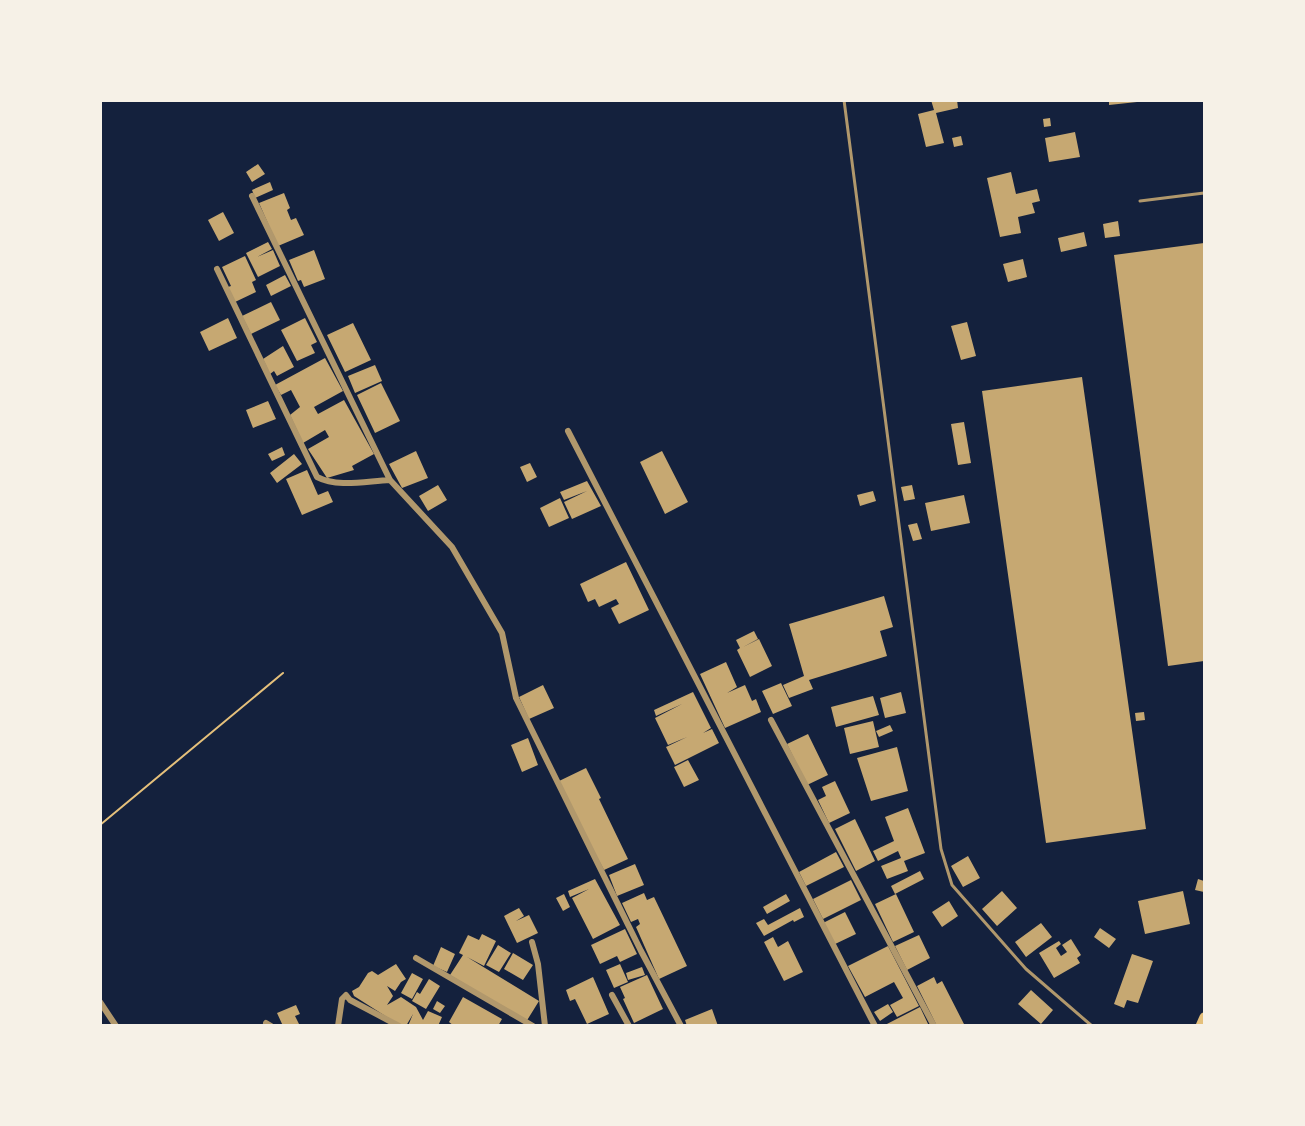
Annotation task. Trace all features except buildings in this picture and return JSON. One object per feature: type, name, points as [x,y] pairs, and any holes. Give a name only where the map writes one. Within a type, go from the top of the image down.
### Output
[{"type":"main road","points":[[1200,1026],[1204,1017]]},
{"type":"street","points":[[252,196],[390,480],[452,547],[502,633],[516,698],[641,951],[681,1026]]},
{"type":"street","points":[[217,269],[317,477],[327,482],[340,483],[390,480]]},
{"type":"street","points":[[568,431],[875,1026]]},
{"type":"street","points":[[771,720],[934,1026]]},
{"type":"street","points":[[532,942],[538,964],[545,1026]]},
{"type":"street","points":[[416,958],[533,1026]]},
{"type":"street","points":[[338,1026],[342,999],[346,995],[350,1000],[399,1026]]},
{"type":"street","points":[[612,995],[628,1026]]},
{"type":"street","points":[[100,1002],[116,1026]]},
{"type":"lane","points":[[843,100],[941,849],[952,885],[1026,969],[1092,1026]]},
{"type":"lane","points":[[1140,201],[1204,193]]},
{"type":"path","points":[[100,825],[283,673]]}]
